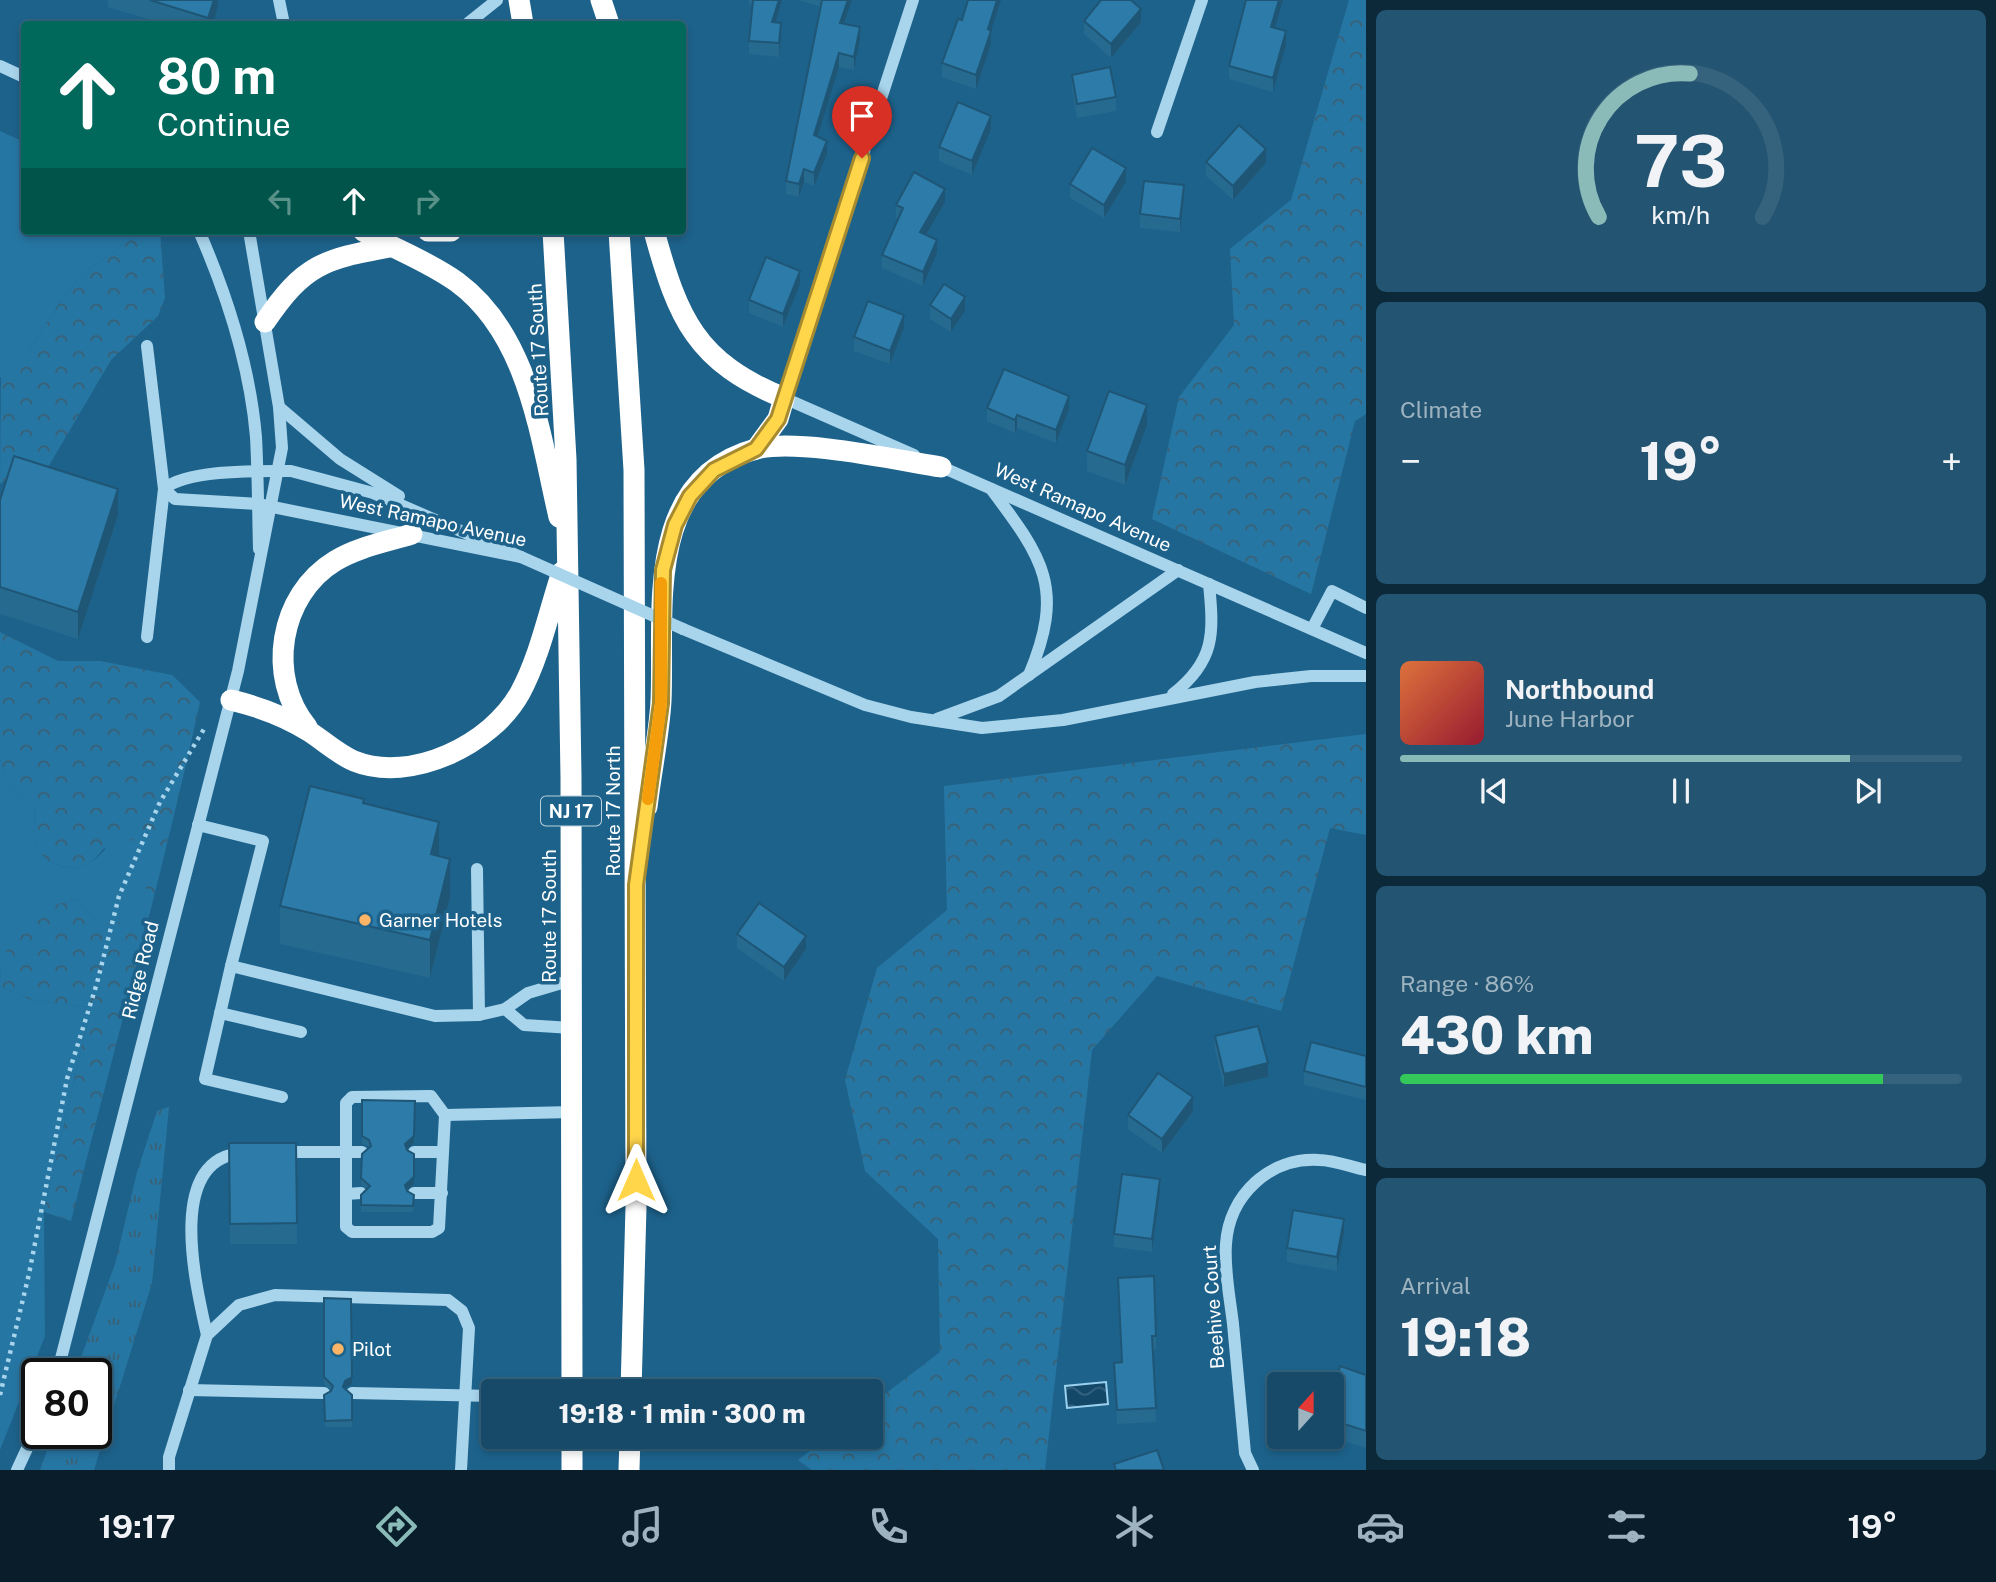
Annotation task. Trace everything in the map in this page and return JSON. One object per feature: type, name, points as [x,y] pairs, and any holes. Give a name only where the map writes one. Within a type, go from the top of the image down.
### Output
[{"type":"highway","points":[[519,0],[522,21]]},
{"type":"highway","points":[[590,0],[594,21]]},
{"type":"highway","points":[[601,0],[608,21]]},
{"type":"highway","points":[[231,700],[271,711],[313,734],[348,758],[386,768],[436,759],[470,741],[498,719],[519,693],[568,555],[527,387],[506,339],[485,309],[460,284],[439,269],[370,235]]},
{"type":"highway","name":"Route 17 South","points":[[553,235],[563,374],[568,555],[572,1379]]},
{"type":"highway","name":"Route 17 North","points":[[619,235],[634,470],[636,1207],[631,1379]]},
{"type":"highway","points":[[655,235],[680,310],[702,346],[730,371],[784,398],[778,419],[756,449]]},
{"type":"highway","points":[[265,322],[291,286],[314,268],[340,257],[390,247]]},
{"type":"highway","points":[[636,885],[661,703],[661,585],[667,547],[681,511],[702,482],[727,462],[756,449],[811,449],[942,467]]},
{"type":"highway","points":[[313,734],[295,709],[285,678],[283,648],[295,605],[312,581],[335,561],[368,547],[412,534]]},
{"type":"highway","points":[[572,1449],[572,1470]]},
{"type":"highway","points":[[629,1470],[630,1449]]},
{"type":"street","points":[[279,0],[283,21]]},
{"type":"street","points":[[471,21],[497,0]]},
{"type":"street","points":[[784,398],[913,0]]},
{"type":"street","points":[[1157,132],[1202,0]]},
{"type":"street","points":[[0,66],[21,76]]},
{"type":"street","points":[[200,235],[233,325],[243,363],[256,436],[258,504]]},
{"type":"street","points":[[250,235],[279,407],[282,448],[272,507]]},
{"type":"street","points":[[147,346],[164,489],[147,637]]},
{"type":"street","name":"West Ramapo Avenue","points":[[784,398],[1178,570]]},
{"type":"street","points":[[279,407],[340,459],[441,521]]},
{"type":"street","points":[[164,489],[172,482],[256,472],[278,471],[326,478],[373,493],[521,557]]},
{"type":"street","points":[[991,488],[1029,541],[1044,572],[1047,586],[1045,633],[1028,677]]},
{"type":"street","name":"West Ramapo Avenue","points":[[164,489],[175,499],[258,504],[521,557],[683,629],[865,705],[982,728],[1010,727],[1091,715],[1170,697],[1284,678],[1366,676]]},
{"type":"street","name":"Ridge Road","points":[[258,504],[260,574]]},
{"type":"street","name":"Ridge Road","points":[[61,1358],[231,700],[260,574],[272,507]]},
{"type":"street","points":[[1178,570],[1366,653]]},
{"type":"street","name":"West Ramapo Avenue","points":[[933,720],[984,704],[1028,677],[1178,570]]},
{"type":"street","points":[[1170,697],[1189,681],[1209,649],[1213,624],[1209,584]]},
{"type":"street","points":[[1312,629],[1332,591],[1366,608]]},
{"type":"street","points":[[198,825],[264,841],[205,1079],[282,1097]]},
{"type":"street","points":[[477,869],[479,1015]]},
{"type":"street","points":[[231,966],[435,1016],[479,1015],[505,1009],[528,993],[572,980]]},
{"type":"street","points":[[505,1009],[524,1025],[572,1028]]},
{"type":"street","points":[[220,1013],[301,1032]]},
{"type":"street","points":[[432,1096],[446,1115],[439,1228],[432,1232],[352,1232],[346,1227],[346,1103],[352,1097],[432,1096]]},
{"type":"street","points":[[446,1115],[572,1112]]},
{"type":"street","points":[[169,1470],[169,1457],[206,1335],[194,1278],[191,1208],[204,1172],[225,1154],[362,1152]]},
{"type":"street","points":[[414,1152],[443,1152]]},
{"type":"street","name":"Beehive Court","points":[[1253,1470],[1245,1452],[1226,1257],[1230,1219],[1239,1200],[1254,1182],[1284,1165],[1321,1160],[1366,1170]]},
{"type":"street","points":[[346,1194],[361,1193]]},
{"type":"street","points":[[414,1193],[442,1193]]},
{"type":"street","points":[[206,1335],[239,1305],[275,1295],[448,1300],[462,1311],[469,1328],[461,1470]]},
{"type":"street","points":[[189,1390],[324,1393]]},
{"type":"street","points":[[352,1394],[481,1396]]},
{"type":"street","points":[[17,1470],[27,1449]]},
{"type":"path","points":[[0,1395],[29,1274],[67,1080],[97,983],[119,897],[160,802],[200,733],[231,700]]},
{"type":"green space","points":[[1349,0],[1366,0],[1366,414],[1355,421],[1311,594],[1152,519],[1179,397],[1234,325],[1230,249],[1291,200]]},
{"type":"green space","points":[[0,131],[21,141],[21,235],[132,235],[134,238],[86,271],[60,302],[26,355],[0,378]]},
{"type":"green space","points":[[132,235],[160,235],[165,298],[158,316],[111,360],[44,474],[19,471],[0,484],[1,374],[26,355],[60,302],[86,271],[134,238]]},
{"type":"green space","points":[[0,632],[58,661],[100,661],[172,675],[200,702],[154,897],[71,1221],[44,1212],[91,1007],[34,1001],[0,986],[0,976],[12,935],[25,919],[38,909],[76,899],[101,924],[105,847],[91,862],[82,866],[65,867],[44,857],[35,843],[34,805],[12,785],[0,758]]},
{"type":"green space","points":[[1366,734],[1366,835],[1330,828],[1281,1011],[1157,976],[1092,1050],[1045,1470],[812,1470],[798,1460],[812,1449],[883,1449],[883,1396],[940,1352],[938,1239],[865,1171],[845,1080],[877,968],[947,910],[944,786]]},
{"type":"green space","points":[[0,758],[12,785],[34,805],[35,843],[50,861],[65,867],[81,866],[93,861],[118,838],[137,841],[157,856],[135,921],[101,924],[76,899],[43,910],[32,915],[15,931],[0,976]]},
{"type":"green space","points":[[0,986],[34,1001],[91,1007],[44,1212],[45,1336],[36,1358],[21,1358],[21,1397],[0,1450]]},
{"type":"green space","points":[[169,1107],[152,1283],[112,1412],[112,1358],[81,1358],[115,1264],[137,1172],[157,1111]]},
{"type":"green space","points":[[47,1449],[101,1449],[94,1470],[40,1470]]},
{"type":"water","points":[[1106,1382],[1108,1404],[1067,1408],[1065,1386]]},
{"type":"building","points":[[150,0],[214,0],[208,18]]},
{"type":"building","points":[[753,0],[779,0],[772,22],[781,23],[779,43],[749,41]]},
{"type":"building","points":[[822,0],[848,0],[840,23],[860,27],[854,57],[839,53],[814,135],[827,141],[814,173],[804,169],[799,184],[786,181]]},
{"type":"building","points":[[968,0],[997,0],[988,29],[991,31],[976,75],[942,63]]},
{"type":"building","points":[[1101,0],[1131,0],[1141,9],[1111,44],[1084,21]]},
{"type":"building","points":[[1246,0],[1279,0],[1271,27],[1286,31],[1273,78],[1229,66]]},
{"type":"building","points":[[1110,67],[1116,97],[1077,104],[1072,75]]},
{"type":"building","points":[[958,102],[991,116],[972,161],[939,147]]},
{"type":"building","points":[[1239,125],[1266,149],[1233,186],[1206,162]]},
{"type":"building","points":[[1092,148],[1126,168],[1104,205],[1070,184]]},
{"type":"building","points":[[914,172],[945,189],[920,232],[937,240],[923,272],[882,255],[903,208],[896,205]]},
{"type":"building","points":[[1144,181],[1184,185],[1180,219],[1140,214]]},
{"type":"building","points":[[766,257],[800,271],[783,314],[749,300]]},
{"type":"building","points":[[944,284],[965,297],[951,319],[930,305]]},
{"type":"building","points":[[868,301],[904,315],[890,351],[854,337]]},
{"type":"building","points":[[1004,369],[1069,396],[1056,430],[1017,415],[1015,420],[987,408]]},
{"type":"building","points":[[1109,391],[1147,405],[1125,465],[1087,451]]},
{"type":"building","points":[[14,456],[118,489],[78,612],[0,587],[0,500]]},
{"type":"building","points":[[310,786],[364,799],[363,803],[439,822],[431,854],[450,859],[430,940],[280,906]]},
{"type":"building","points":[[759,903],[806,936],[784,967],[737,934]]},
{"type":"building","points":[[1258,1026],[1268,1063],[1224,1074],[1215,1036]]},
{"type":"building","points":[[1311,1042],[1366,1056],[1366,1087],[1304,1071]]},
{"type":"building","points":[[1158,1073],[1193,1097],[1162,1139],[1128,1115]]},
{"type":"building","points":[[362,1100],[415,1101],[414,1136],[405,1144],[407,1150],[414,1154],[414,1177],[405,1185],[407,1191],[414,1195],[413,1206],[361,1205],[361,1195],[370,1186],[361,1178],[362,1154],[371,1146],[369,1140],[362,1136]]},
{"type":"building","points":[[229,1143],[296,1143],[297,1223],[230,1224]]},
{"type":"building","points":[[1122,1174],[1160,1179],[1152,1239],[1114,1234]]},
{"type":"building","points":[[1293,1210],[1344,1219],[1337,1257],[1287,1248]]},
{"type":"building","points":[[1154,1276],[1156,1336],[1152,1336],[1156,1408],[1117,1410],[1114,1363],[1122,1362],[1118,1278]]},
{"type":"building","points":[[324,1298],[351,1299],[352,1377],[345,1381],[343,1387],[352,1395],[352,1420],[325,1421],[324,1395],[331,1391],[333,1386],[324,1377]]},
{"type":"building","points":[[1340,1366],[1366,1375],[1366,1431],[1344,1424],[1344,1372],[1338,1372]]},
{"type":"building","points":[[1157,1450],[1164,1470],[1116,1470],[1114,1464]]},
{"type":"slow traffic","points":[[648,799],[661,703],[661,583]]},
{"type":"place","name":"Garner Hotels","points":[[365,920]]},
{"type":"place","name":"Pilot","points":[[338,1349]]},
{"type":"route","points":[[636,1180],[636,885],[661,703],[661,585],[666,555],[675,525],[690,496],[714,470],[756,449],[778,419],[862,158]]}]
